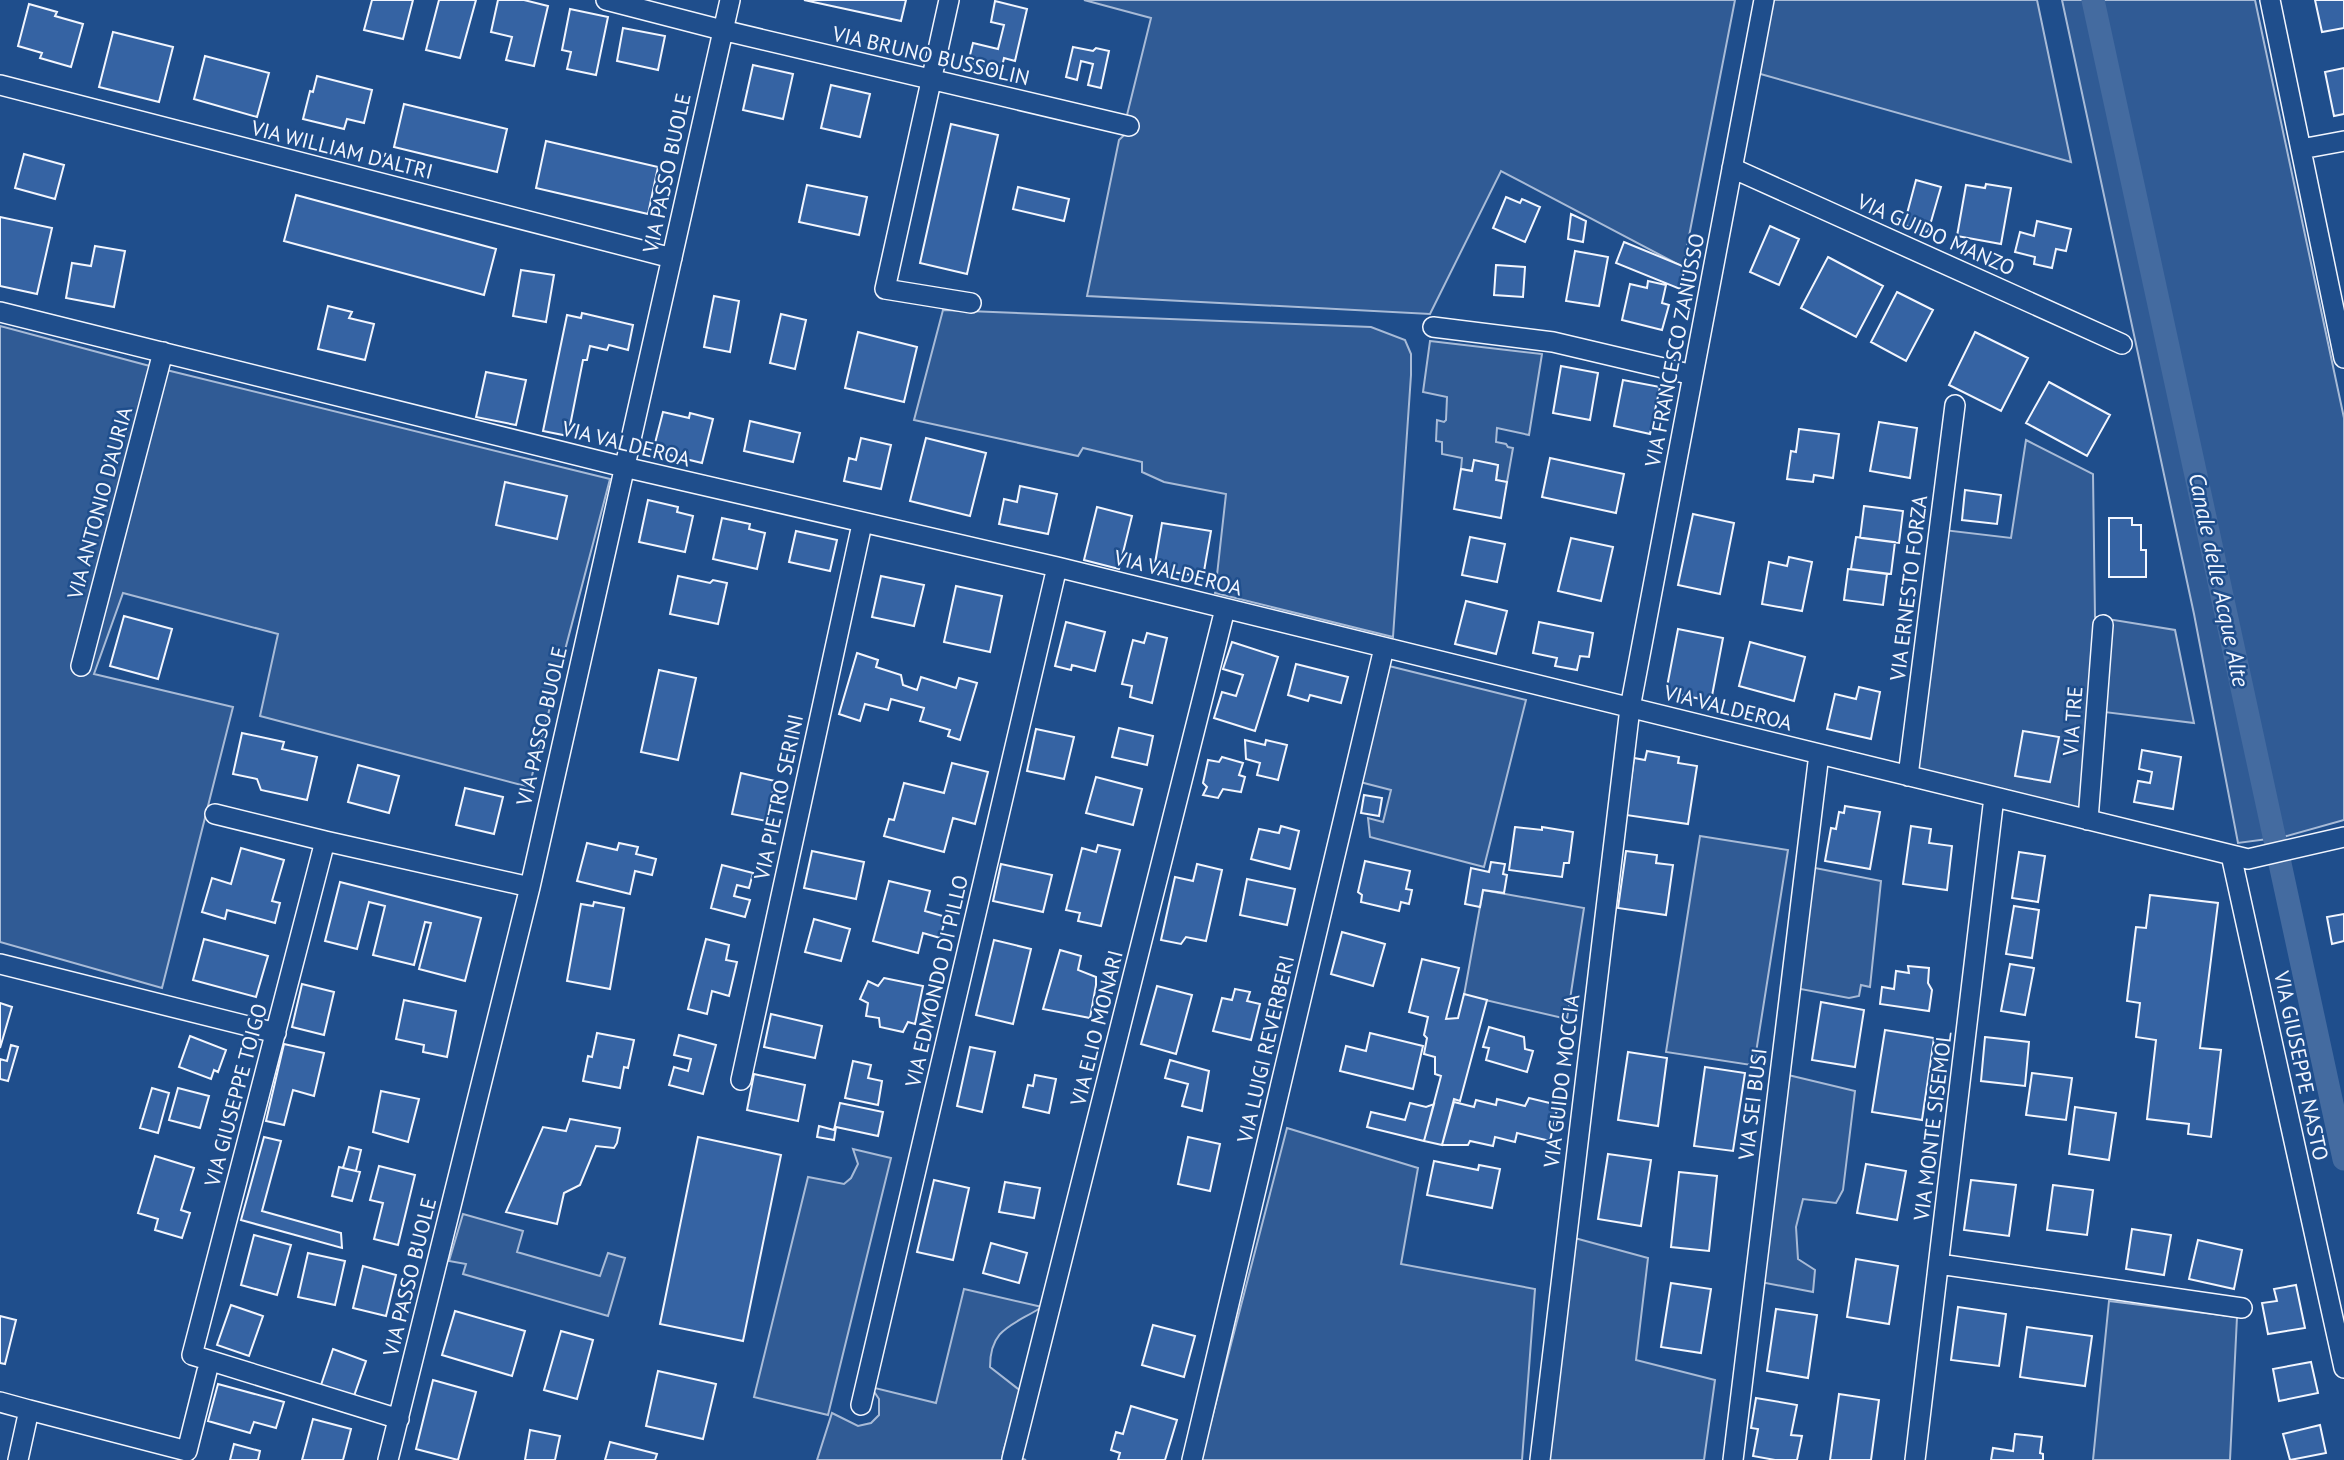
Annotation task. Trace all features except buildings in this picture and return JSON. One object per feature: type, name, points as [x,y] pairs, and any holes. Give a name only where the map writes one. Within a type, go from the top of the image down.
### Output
[{"type":"street","name":"VIA BRUNO BUSSOLIN","points":[[606,0],[1129,126]]},
{"type":"street","name":"VIA PASSO BUOLE","points":[[388,1460],[530,887],[730,0]]},
{"type":"street","points":[[949,0],[885,289],[971,303]]},
{"type":"street","name":"VIA FRANCESCO ZANUSSO","points":[[1630,708],[1764,0]]},
{"type":"street","points":[[2270,0],[2343,346]]},
{"type":"street","name":"VIA WILLIAM D'ALTRI","points":[[0,85],[672,258]]},
{"type":"street","points":[[2301,149],[2344,141]]},
{"type":"street","name":"VIA GUIDO MANZO","points":[[1732,168],[2122,344]]},
{"type":"street","name":"VIA VALDEROA","points":[[0,312],[624,467],[1057,567],[2239,857],[2344,837]]},
{"type":"street","points":[[1433,327],[1553,342],[1693,375]]},
{"type":"street","name":"VIA ANTONIO D'AURIA","points":[[81,666],[163,352]]},
{"type":"street","name":"VIA ERNESTO FORZA","points":[[1908,776],[1955,405]]},
{"type":"street","name":"VIA PIETRO SERINI","points":[[741,1080],[862,524]]},
{"type":"street","name":"VIA EDMONDO DI PILLO","points":[[861,1405],[1057,567]]},
{"type":"street","name":"VIA ELIO MONARI","points":[[1012,1459],[1225,608]]},
{"type":"street","name":"VIA TRE","points":[[2088,820],[2103,625]]},
{"type":"street","name":"VIA LUIGI REVERBERI","points":[[1192,1460],[1384,648]]},
{"type":"street","name":"VIA GUIDO MOCCIA","points":[[1540,1460],[1630,708]]},
{"type":"street","name":"VIA SEI BUSI","points":[[1733,1460],[1819,754]]},
{"type":"street","name":"VIA MONTE SISEMOL","points":[[1915,1460],[1994,797]]},
{"type":"street","points":[[215,814],[530,887]]},
{"type":"street","name":"VIA GIUSEPPE TOIGO","points":[[325,841],[191,1355],[399,1419]]},
{"type":"street","name":"VIA GIUSEPPE NASTO","points":[[2239,857],[2344,1368]]},
{"type":"street","points":[[0,964],[276,1032]]},
{"type":"street","points":[[1939,1264],[2242,1308]]},
{"type":"street","points":[[0,1402],[187,1451],[207,1371]]},
{"type":"street","points":[[18,1460],[29,1410]]},
{"type":"shaded area","points":[[1084,0],[1735,0],[1683,267],[1501,171],[1430,314],[1087,296],[1119,140],[1135,125],[1126,119],[1151,18]]},
{"type":"shaded area","points":[[1771,0],[2037,0],[2071,162],[1757,73]]},
{"type":"shaded area","points":[[2062,0],[2255,0],[2344,418],[2344,820],[2283,837],[2238,843],[2194,614]]},
{"type":"shaded area","points":[[943,310],[1371,327],[1405,340],[1411,354],[1411,375],[1393,637],[1215,593],[1226,494],[1164,482],[1142,472],[1142,462],[1083,448],[1078,456],[914,420]]},
{"type":"shaded area","points":[[0,326],[146,365],[610,479],[529,787],[260,716],[278,634],[123,593],[94,674],[233,707],[162,988],[0,942]]},
{"type":"shaded area","points":[[1430,341],[1542,354],[1529,435],[1497,428],[1496,442],[1513,448],[1507,482],[1496,480],[1498,465],[1474,461],[1472,471],[1461,469],[1462,458],[1442,454],[1442,442],[1436,441],[1437,420],[1446,420],[1447,397],[1423,392]]},
{"type":"shaded area","points":[[2026,440],[2093,474],[2095,617],[2175,630],[2194,723],[2105,712],[2096,815],[1911,775],[1944,530],[2011,538]]},
{"type":"shaded area","points":[[1389,666],[1526,700],[1484,867],[1370,837],[1368,818],[1383,822],[1391,790],[1360,782]]},
{"type":"shaded area","points":[[1700,836],[1788,850],[1755,1059],[1751,1065],[1666,1052]]},
{"type":"shaded area","points":[[1805,866],[1881,881],[1870,987],[1861,985],[1859,996],[1849,998],[1795,988]]},
{"type":"shaded area","points":[[1483,890],[1584,908],[1567,1019],[1464,995]]},
{"type":"shaded area","points":[[1784,1074],[1855,1091],[1843,1190],[1836,1203],[1803,1199],[1796,1227],[1798,1259],[1815,1270],[1813,1292],[1750,1280]]},
{"type":"shaded area","points":[[1287,1128],[1418,1168],[1401,1264],[1535,1289],[1522,1460],[1201,1460]]},
{"type":"shaded area","points":[[853,1149],[891,1158],[828,1415],[754,1397],[808,1177],[844,1184],[851,1178],[858,1164]]},
{"type":"shaded area","points":[[463,1214],[523,1231],[517,1252],[600,1276],[608,1253],[625,1258],[608,1316],[463,1274],[466,1264],[449,1261]]},
{"type":"shaded area","points":[[1571,1237],[1648,1258],[1636,1360],[1715,1380],[1704,1460],[1546,1460]]},
{"type":"shaded area","points":[[964,1289],[1042,1307],[1005,1330],[994,1344],[991,1354],[990,1367],[1022,1392],[1003,1452],[1026,1460],[817,1460],[832,1413],[858,1426],[871,1423],[879,1415],[879,1399],[871,1387],[936,1403]]},
{"type":"shaded area","points":[[2109,1301],[2237,1317],[2230,1460],[2093,1460]]},
{"type":"waterway","name":"Canale delle Acque Alte","points":[[2093,0],[2344,1159]]}]
